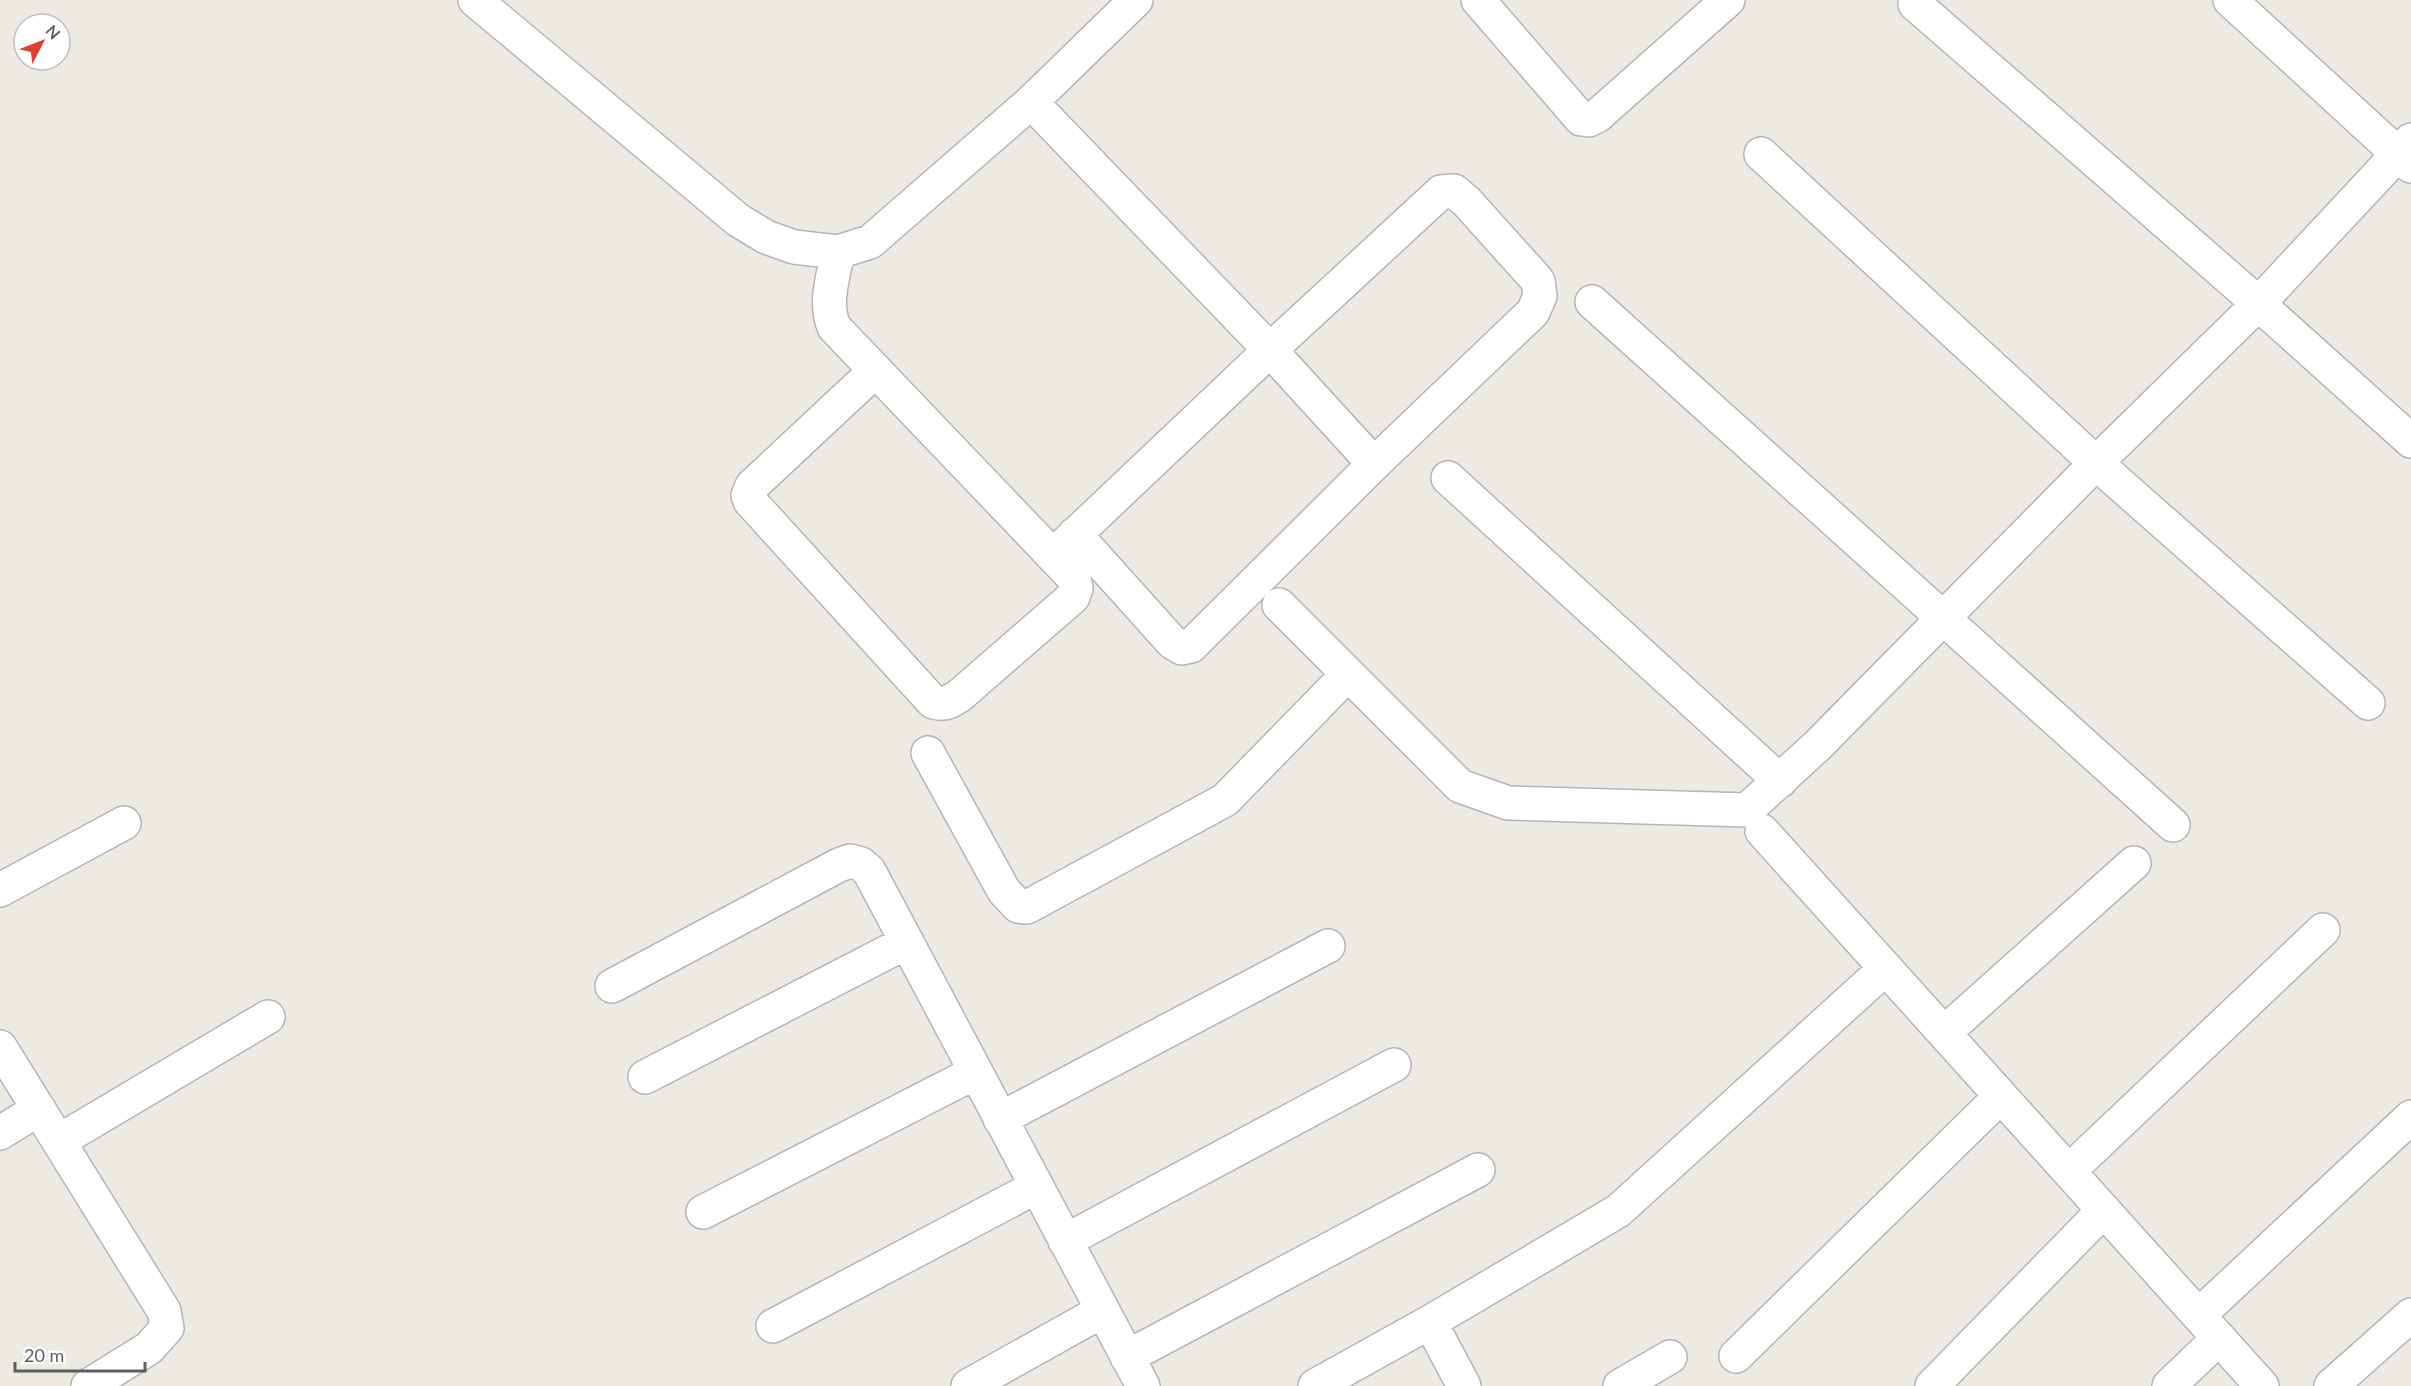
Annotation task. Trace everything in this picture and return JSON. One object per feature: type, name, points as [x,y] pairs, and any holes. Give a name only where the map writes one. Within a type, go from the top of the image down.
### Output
[{"type":"street","points":[[475,0],[738,220],[766,237],[794,247],[838,252],[870,242],[1030,102],[1136,0]]},
{"type":"street","points":[[1478,0],[1562,99],[1581,119],[1589,120],[1597,117],[1728,0]]},
{"type":"street","points":[[1279,605],[1460,786],[1508,802],[1747,810],[1817,746],[2096,463],[2406,154],[2230,0]]},
{"type":"street","points":[[1915,4],[2258,303],[2411,441]]},
{"type":"street","points":[[1030,102],[1270,350],[1374,464]]},
{"type":"street","points":[[1761,154],[2096,463],[2368,704]]},
{"type":"street","points":[[838,252],[829,299],[829,315],[834,327],[875,371],[1064,545],[1172,642],[1182,648],[1191,646],[1374,464],[1533,312],[1540,297],[1538,281],[1454,191],[1441,192],[1064,545]]},
{"type":"street","points":[[1593,302],[2173,825]]},
{"type":"street","points":[[875,371],[752,486],[748,495],[750,501],[933,702],[941,704],[950,702],[959,696],[1073,597],[1076,588],[1064,545]]},
{"type":"street","points":[[1448,478],[1780,781]]},
{"type":"street","points":[[928,753],[1004,891],[1018,906],[1027,907],[1224,800],[1348,674]]},
{"type":"street","points":[[0,890],[124,823]]},
{"type":"street","points":[[1762,831],[2262,1386]]},
{"type":"street","points":[[612,986],[850,861],[861,864],[869,871],[1143,1386]]},
{"type":"street","points":[[1944,1033],[2134,863]]},
{"type":"street","points":[[2069,1172],[2323,930]]},
{"type":"street","points":[[645,1077],[907,942]]},
{"type":"street","points":[[1000,1119],[1328,946]]},
{"type":"street","points":[[1315,1386],[1430,1322],[1618,1211],[1886,968]]},
{"type":"street","points":[[59,1141],[268,1017]]},
{"type":"street","points":[[0,1047],[164,1311],[167,1328],[149,1348],[88,1386]]},
{"type":"street","points":[[1065,1241],[1394,1065]]},
{"type":"street","points":[[703,1212],[976,1072]]},
{"type":"street","points":[[1736,1356],[2001,1096]]},
{"type":"street","points":[[0,1132],[39,1109]]},
{"type":"street","points":[[2169,1386],[2209,1326],[2411,1117]]},
{"type":"street","points":[[1127,1357],[1478,1170]]},
{"type":"street","points":[[772,1326],[1036,1187]]},
{"type":"street","points":[[1932,1386],[2104,1210]]},
{"type":"street","points":[[968,1386],[1102,1311]]},
{"type":"street","points":[[2331,1386],[2411,1315]]},
{"type":"street","points":[[1430,1322],[1464,1386]]},
{"type":"street","points":[[1620,1386],[1670,1357]]}]
